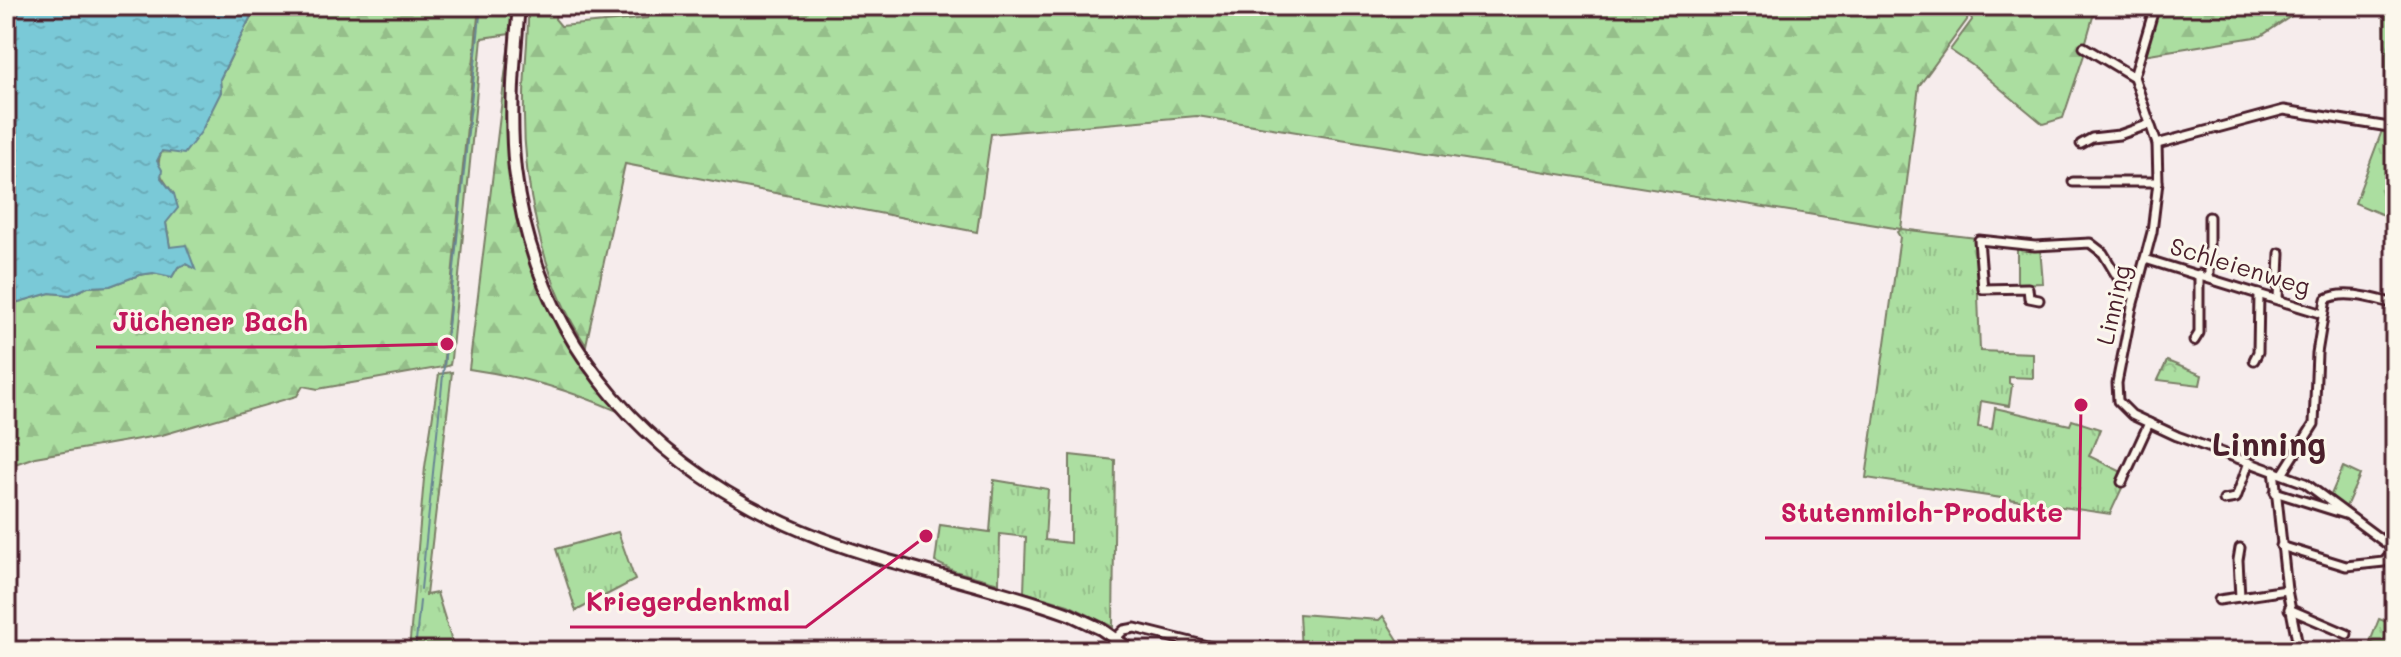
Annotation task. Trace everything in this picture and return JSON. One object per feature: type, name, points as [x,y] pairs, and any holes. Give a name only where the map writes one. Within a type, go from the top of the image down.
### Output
[{"type":"street","points":[[519,6],[512,128],[516,180],[526,228],[547,291],[569,335],[625,412],[684,465],[768,516],[843,546],[1057,610],[1116,638],[1132,651]]},
{"type":"street","points":[[2084,47],[2134,77],[2155,6]]},
{"type":"street","name":"Linning","points":[[2134,77],[2157,144],[2158,182],[2153,222],[2116,394],[2125,409],[2149,423],[2191,442],[2278,471],[2318,491],[2395,550]]},
{"type":"street","points":[[2157,144],[2284,110],[2395,128]]},
{"type":"street","points":[[2081,144],[2092,138],[2119,135],[2150,124]]},
{"type":"street","points":[[2073,182],[2158,182]]},
{"type":"street","points":[[2209,217],[2209,278]]},
{"type":"street","points":[[2039,300],[2029,298],[2028,288],[1983,289],[1979,240],[2035,246],[2090,243],[2103,253],[2127,293],[2135,296]]},
{"type":"street","points":[[2278,299],[2280,253]]},
{"type":"street","name":"Schleienweg","points":[[2145,259],[2323,314]]},
{"type":"street","points":[[2194,341],[2199,333],[2199,274]]},
{"type":"street","points":[[2254,360],[2258,352],[2259,294]]},
{"type":"street","points":[[2299,651],[2289,609],[2275,492],[2278,471],[2314,424],[2316,362],[2325,301],[2334,295],[2367,297],[2395,304]]},
{"type":"street","points":[[2122,482],[2149,423]]},
{"type":"street","points":[[2224,500],[2236,498],[2249,462]]},
{"type":"street","points":[[2275,492],[2351,516]]},
{"type":"street","points":[[2281,546],[2349,566],[2384,562],[2395,550]]},
{"type":"street","points":[[2240,548],[2240,597]]},
{"type":"street","points":[[2219,600],[2287,590]]},
{"type":"street","points":[[2289,609],[2347,634]]},
{"type":"street","points":[[1116,638],[1124,630],[1135,628],[1227,651]]},
{"type":"street","points":[[2244,651],[2255,648],[2256,651]]},
{"type":"green space","points":[[256,6],[479,6],[443,367],[318,389],[303,386],[297,396],[162,435],[35,457],[6,467],[6,302],[15,303],[50,293],[70,295],[88,287],[110,286],[139,275],[153,273],[172,277],[178,267],[186,264],[194,268],[170,248],[166,223],[174,194],[160,174],[159,157],[221,92],[220,79]]},
{"type":"green space","points":[[479,6],[515,6],[513,30],[510,34],[482,38],[451,359],[450,365],[444,367]]},
{"type":"green space","points":[[528,6],[557,6],[555,19],[561,26],[648,18],[651,6],[1964,6],[1968,13],[1967,20],[1919,86],[1901,229],[1197,116],[991,134],[977,232],[625,164],[586,345],[557,289],[537,226],[531,194],[524,129]]},
{"type":"green space","points":[[1968,6],[2096,6],[2087,46],[2063,118],[2043,124],[1950,50],[1972,20]]},
{"type":"green space","points":[[2158,6],[2302,6],[2302,9],[2261,36],[2143,55]]},
{"type":"green space","points":[[2384,6],[2395,6],[2395,125],[2387,124]]},
{"type":"green space","points":[[510,34],[508,152],[521,223],[544,290],[560,322],[620,412],[546,385],[469,369]]},
{"type":"green space","points":[[2383,128],[2395,129],[2395,220],[2355,203]]},
{"type":"green space","points":[[1901,229],[1976,238],[1980,351],[2033,353],[2033,378],[2009,377],[2012,385],[2009,406],[1981,401],[1978,427],[1992,429],[1995,408],[2070,425],[2072,420],[2100,429],[2089,456],[2128,475],[2110,514],[1866,478],[1900,237],[1897,232]]},
{"type":"green space","points":[[2017,247],[2040,248],[2043,283],[2017,284]]},
{"type":"green space","points":[[2167,361],[2202,375],[2200,385],[2158,380]]},
{"type":"green space","points":[[452,372],[426,595],[437,593],[455,651],[409,651],[425,467],[439,374]]},
{"type":"green space","points":[[1070,455],[1115,460],[1113,627],[1068,605],[1024,592],[1026,537],[1000,534],[999,583],[954,571],[935,562],[940,525],[990,532],[994,480],[1048,489],[1045,540],[1070,543]]},
{"type":"green space","points":[[2343,467],[2360,475],[2345,509],[2330,497]]},
{"type":"green space","points":[[618,532],[635,580],[576,611],[556,549]]},
{"type":"green space","points":[[1299,614],[1379,620],[1383,616],[1405,651],[1301,651]]},
{"type":"green space","points":[[2379,619],[2395,625],[2395,651],[2377,651],[2379,646],[2370,642]]},
{"type":"water","points":[[6,6],[256,6],[220,79],[221,92],[201,132],[184,154],[162,151],[157,161],[162,170],[161,178],[174,194],[178,208],[166,223],[170,247],[186,245],[195,269],[186,264],[178,267],[172,277],[153,273],[139,275],[110,286],[88,287],[70,295],[50,293],[15,303],[6,302]]},
{"type":"waterway","points":[[421,589],[481,6]]},
{"type":"waterway","points":[[415,651],[420,601]]},
{"type":"place","name":"Jüchener Bach","points":[[447,344]]},
{"type":"place","name":"Stutenmilch-Produkte","points":[[2081,405]]},
{"type":"place","name":"Kriegerdenkmal","points":[[926,536]]},
{"type":"district","name":"Linning","points":[[2269,445]]}]
